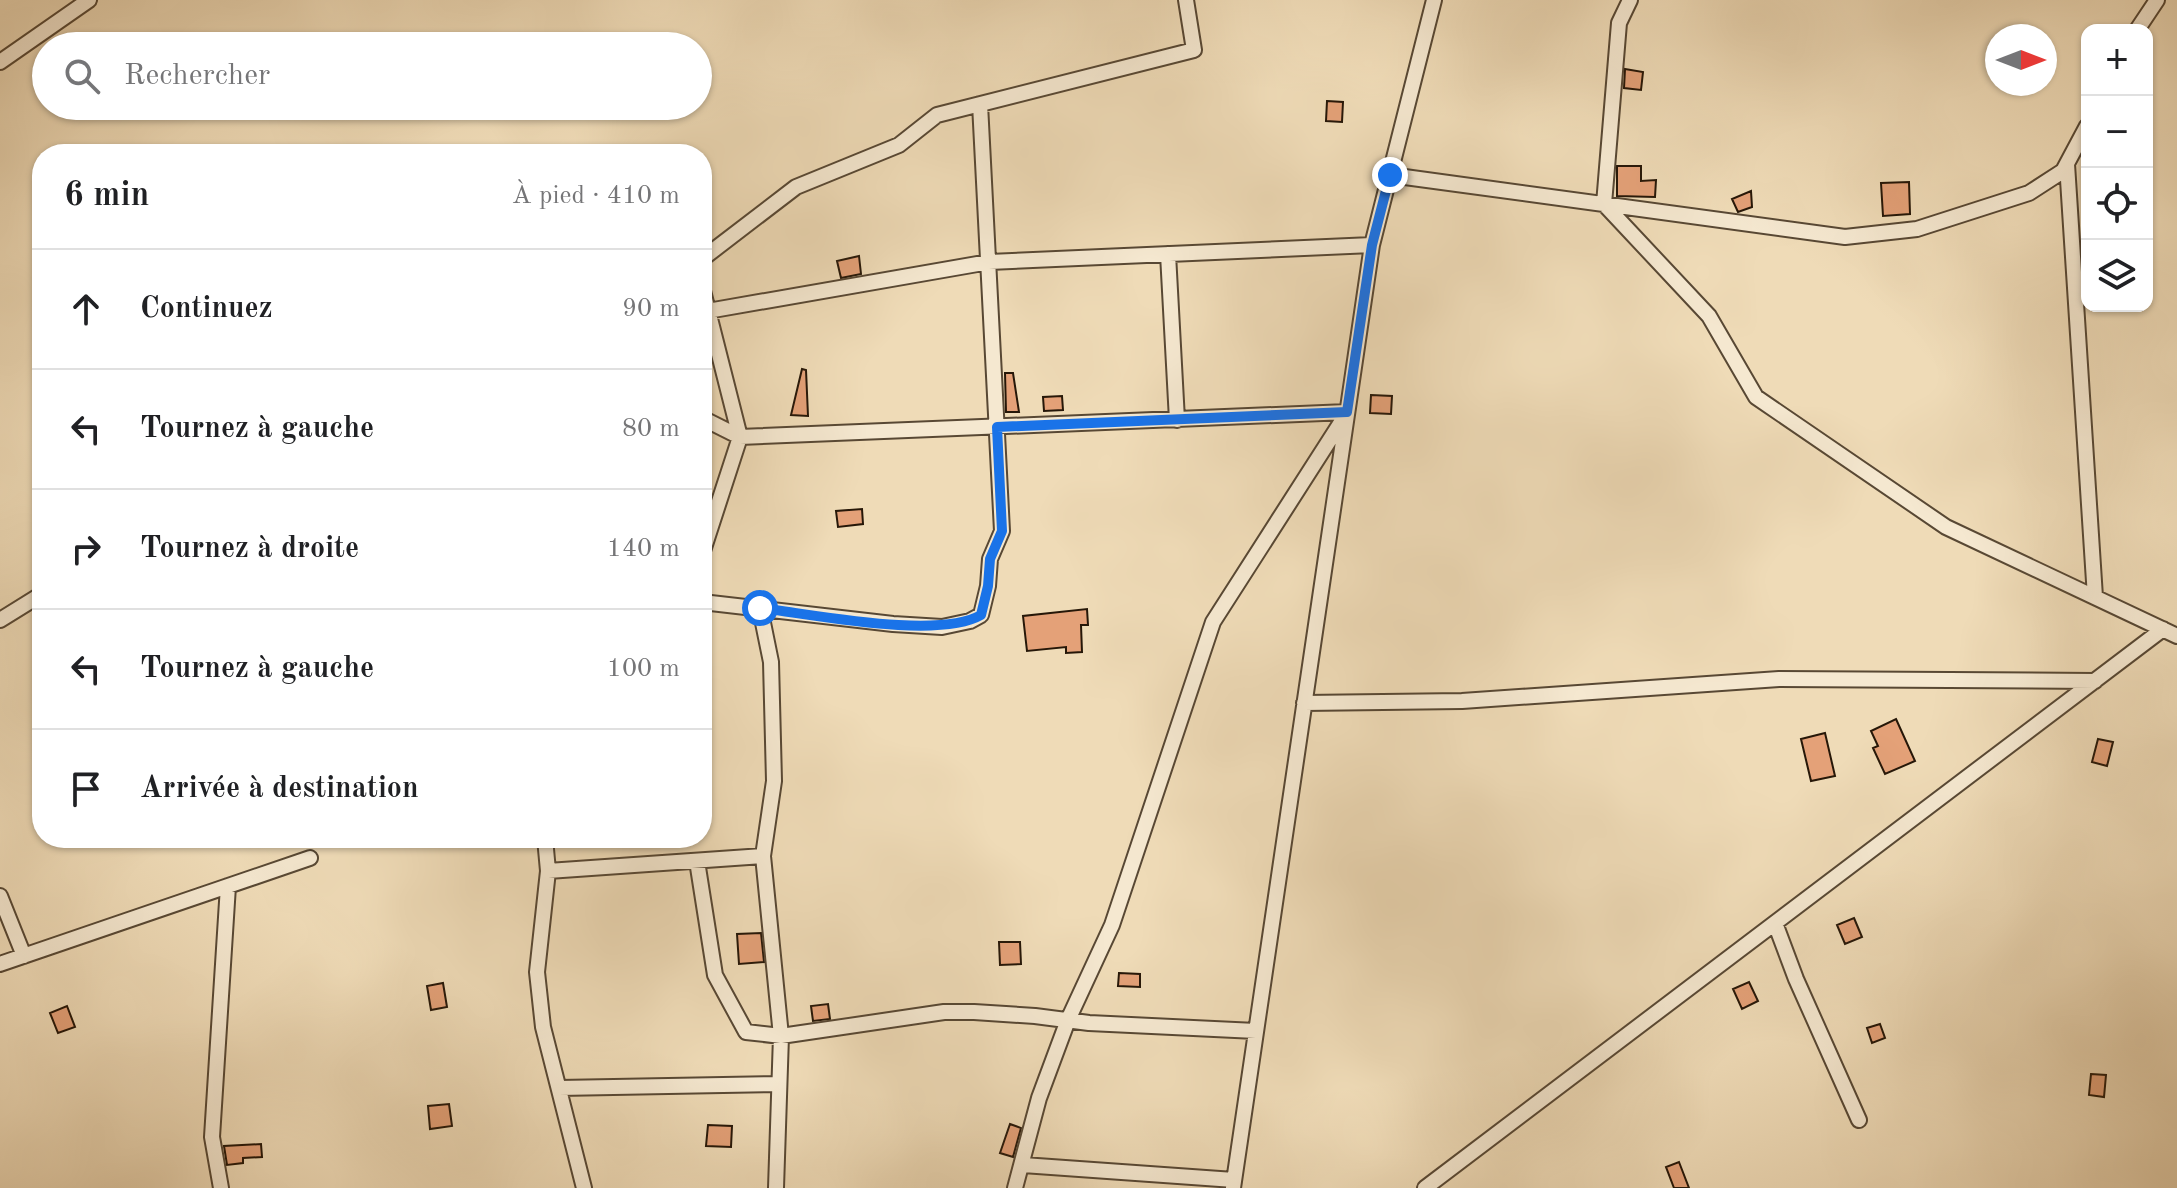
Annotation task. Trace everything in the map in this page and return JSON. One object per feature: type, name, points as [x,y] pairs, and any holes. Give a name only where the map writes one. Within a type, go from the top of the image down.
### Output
[{"type":"street","points":[[43,32],[89,0]]},
{"type":"street","points":[[712,251],[796,187],[899,145],[937,115],[1194,50],[1186,0]]},
{"type":"street","points":[[1023,1165],[1233,1184],[1372,245],[1434,0]]},
{"type":"street","points":[[1630,0],[1619,23],[1604,204],[1709,316],[1756,397],[1946,527],[2170,633]]},
{"type":"street","points":[[2140,24],[2152,3]]},
{"type":"street","points":[[0,62],[32,40]]},
{"type":"street","points":[[712,603],[942,627],[970,621],[981,615],[990,559],[1002,531],[980,104]]},
{"type":"street","points":[[1390,175],[1845,237],[1917,229],[2029,193],[2063,171],[2081,137]]},
{"type":"street","points":[[2067,164],[2095,597]]},
{"type":"street","points":[[712,310],[989,262],[1372,245]]},
{"type":"street","points":[[1168,254],[1177,420]]},
{"type":"street","points":[[712,336],[740,437],[712,523]]},
{"type":"street","points":[[712,423],[740,437],[1347,412]]},
{"type":"street","points":[[1015,1188],[1039,1098],[1068,1020],[1112,925],[1213,622],[1347,412]]},
{"type":"street","points":[[0,620],[32,600]]},
{"type":"street","points":[[760,608],[771,662],[774,781],[763,856],[781,1036],[776,1188]]},
{"type":"street","points":[[1425,1188],[1443,1183],[1775,923],[2095,681],[2170,633]]},
{"type":"street","points":[[1304,703],[1462,701],[1779,679],[2095,681]]},
{"type":"street","points":[[546,848],[548,871],[537,972],[543,1027],[584,1188]]},
{"type":"street","points":[[548,871],[763,856]]},
{"type":"street","points":[[0,964],[310,858]]},
{"type":"street","points":[[697,861],[715,975],[746,1032],[781,1036],[944,1012],[1006,1013],[1068,1020],[1256,1031]]},
{"type":"street","points":[[221,1188],[212,1137],[228,886]]},
{"type":"street","points":[[0,896],[24,956]]},
{"type":"street","points":[[1775,923],[1796,979],[1859,1120]]},
{"type":"street","points":[[559,1088],[779,1084]]},
{"type":"building","points":[[1625,69],[1643,72],[1641,90],[1624,88]]},
{"type":"building","points":[[1327,101],[1343,102],[1342,122],[1326,121]]},
{"type":"building","points":[[1617,166],[1641,166],[1641,181],[1656,180],[1655,197],[1617,196]]},
{"type":"building","points":[[1909,182],[1910,214],[1883,216],[1881,183]]},
{"type":"building","points":[[1751,191],[1752,207],[1738,212],[1732,199]]},
{"type":"building","points":[[859,256],[861,274],[841,278],[837,261]]},
{"type":"building","points":[[802,369],[806,370],[808,416],[791,415]]},
{"type":"building","points":[[1005,373],[1013,373],[1019,412],[1006,412]]},
{"type":"building","points":[[1371,395],[1392,396],[1391,414],[1370,413]]},
{"type":"building","points":[[1062,396],[1063,410],[1044,411],[1043,397]]},
{"type":"building","points":[[862,509],[863,524],[838,527],[836,511]]},
{"type":"building","points":[[1087,609],[1088,625],[1081,625],[1082,652],[1066,653],[1066,647],[1027,651],[1023,616]]},
{"type":"building","points":[[1896,719],[1915,761],[1885,774],[1873,748],[1878,746],[1871,731]]},
{"type":"building","points":[[1825,733],[1835,776],[1811,781],[1801,739]]},
{"type":"building","points":[[2098,739],[2113,742],[2107,766],[2092,762]]},
{"type":"building","points":[[1854,918],[1862,937],[1845,944],[1837,925]]},
{"type":"building","points":[[761,933],[764,962],[739,964],[737,934]]},
{"type":"building","points":[[999,942],[1020,942],[1021,964],[1000,965]]},
{"type":"building","points":[[1119,973],[1140,974],[1140,987],[1118,986]]},
{"type":"building","points":[[1749,982],[1758,1001],[1742,1009],[1733,989]]},
{"type":"building","points":[[443,983],[447,1007],[431,1010],[427,986]]},
{"type":"building","points":[[828,1004],[830,1019],[813,1021],[811,1006]]},
{"type":"building","points":[[67,1006],[75,1027],[58,1033],[50,1013]]},
{"type":"building","points":[[1880,1024],[1885,1038],[1872,1043],[1867,1028]]},
{"type":"building","points":[[2091,1074],[2106,1075],[2104,1097],[2089,1095]]},
{"type":"building","points":[[449,1104],[452,1126],[430,1129],[428,1106]]},
{"type":"building","points":[[1010,1124],[1021,1128],[1013,1157],[1000,1153]]},
{"type":"building","points":[[708,1125],[732,1126],[731,1147],[706,1146]]},
{"type":"building","points":[[261,1144],[262,1157],[243,1158],[243,1163],[227,1165],[224,1146]]},
{"type":"building","points":[[1679,1162],[1689,1188],[1674,1188],[1666,1167]]},
{"type":"route","points":[[760,608],[942,627],[970,621],[981,615],[990,559],[1002,531],[997,427],[1347,412],[1372,245],[1390,175]]}]
